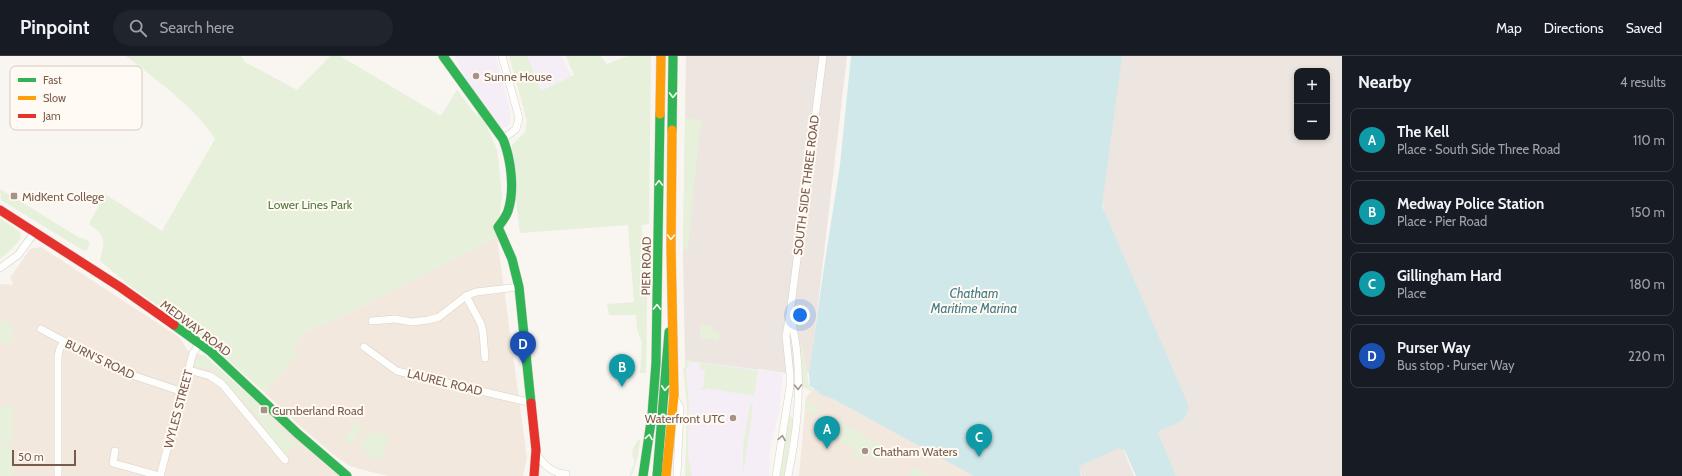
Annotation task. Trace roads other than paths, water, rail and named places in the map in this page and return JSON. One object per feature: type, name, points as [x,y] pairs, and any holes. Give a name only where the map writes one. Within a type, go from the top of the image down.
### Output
[{"type":"main road","points":[[443,56],[503,139],[507,152],[510,202],[508,212],[498,228],[512,259],[519,287],[537,456],[536,476]]},
{"type":"main road","name":"PIER ROAD","points":[[643,476],[652,415],[656,363],[661,56]]},
{"type":"main road","name":"PIER ROAD","points":[[666,476],[674,396],[670,248],[673,56]]},
{"type":"main road","name":"MEDWAY ROAD","points":[[0,210],[120,287],[200,343],[219,358],[297,432],[347,476]]},
{"type":"main road","points":[[657,476],[671,307]]},
{"type":"street","points":[[502,56],[519,118],[516,129],[503,139]]},
{"type":"street","name":"SOUTH SIDE THREE ROAD","points":[[776,476],[787,406],[790,375],[786,329],[790,314],[823,56]]},
{"type":"street","points":[[0,268],[18,256],[35,232]]},
{"type":"street","points":[[372,320],[395,319],[412,322],[428,320],[439,317],[466,296],[483,290],[519,287]]},
{"type":"street","points":[[466,296],[484,333],[485,358]]},
{"type":"street","name":"SOUTH SIDE THREE ROAD","points":[[788,476],[798,408],[796,339],[790,314]]},
{"type":"street","name":"BURN'S ROAD","points":[[41,329],[120,371],[183,392]]},
{"type":"street","points":[[58,476],[58,356],[59,350],[64,342]]},
{"type":"street","name":"WYLES STREET","points":[[160,476],[194,352],[200,343]]},
{"type":"street","name":"LAUREL ROAD","points":[[364,347],[397,371],[532,403]]},
{"type":"street","points":[[189,370],[210,376],[222,384],[285,460]]},
{"type":"street","points":[[674,396],[680,408],[677,476]]},
{"type":"street","points":[[787,406],[798,408]]},
{"type":"street","points":[[115,451],[113,463],[160,476]]},
{"type":"street","points":[[537,456],[546,466],[560,474],[566,475]]},
{"type":"water","name":"Chatham Maritime Marina","points":[[851,56],[1122,56],[1102,206],[1188,404],[1186,415],[1180,422],[1159,431],[1158,433],[1176,476],[1136,476],[1125,451],[1119,448],[1081,465],[1079,468],[1081,476],[974,476],[833,399],[819,394],[819,392],[810,386],[809,374],[840,165]]},
{"type":"place","name":"Sunne House","points":[[476,76]]},
{"type":"place","name":"MidKent College","points":[[14,196]]},
{"type":"place","name":"Purser Way","points":[[523,364]]},
{"type":"place","name":"Medway Police Station","points":[[622,387]]},
{"type":"place","name":"Cumberland Road","points":[[264,410]]},
{"type":"place","name":"Waterfront UTC","points":[[733,418]]},
{"type":"place","name":"The Kell","points":[[827,449]]},
{"type":"place","name":"Chatham Waters","points":[[865,451]]},
{"type":"place","name":"Gillingham Hard","points":[[979,457]]},
{"type":"park label","name":"Lower Lines Park","points":[[310,204]]}]
